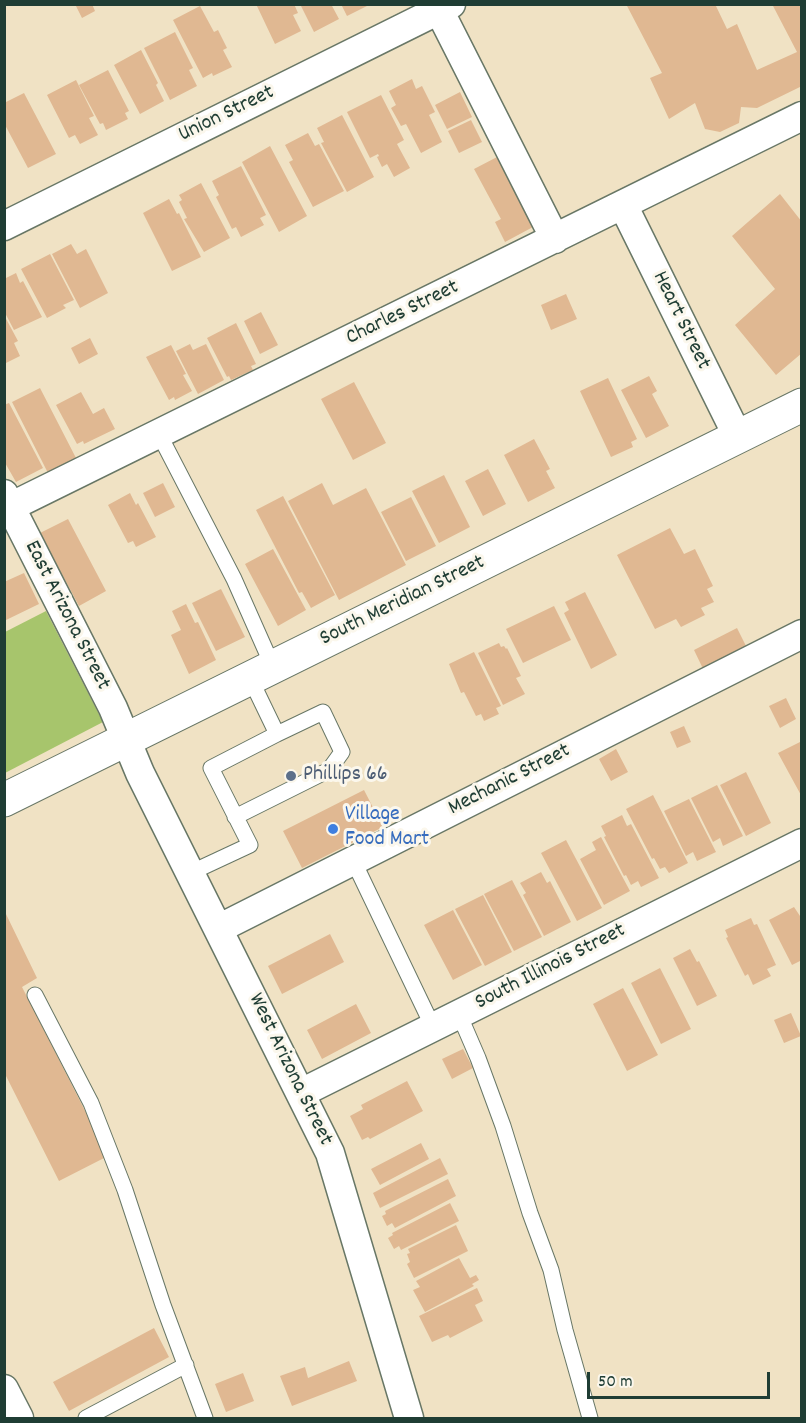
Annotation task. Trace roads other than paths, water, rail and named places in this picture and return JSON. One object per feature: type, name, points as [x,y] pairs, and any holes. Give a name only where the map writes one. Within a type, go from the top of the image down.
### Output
[{"type":"main road","name":"South Meridian Street","points":[[4,800],[801,405]]},
{"type":"street","name":"Union Street","points":[[4,226],[445,7]]},
{"type":"street","points":[[445,7],[555,239]]},
{"type":"street","name":"Charles Street","points":[[7,504],[159,434],[801,116]]},
{"type":"street","name":"Heart Street","points":[[623,205],[738,437]]},
{"type":"street","name":"East Arizona Street","points":[[7,504],[107,697],[125,739]]},
{"type":"street","name":"Mechanic Street","points":[[218,929],[801,634]]},
{"type":"street","name":"West Arizona Street","points":[[125,739],[136,767],[301,1093],[336,1169],[409,1419]]},
{"type":"street","name":"South Illinois Street","points":[[301,1093],[801,843]]},
{"type":"street","points":[[4,1389],[19,1419]]},
{"type":"lane","points":[[159,434],[234,579],[262,672],[277,734]]},
{"type":"lane","points":[[190,873],[250,845],[235,817],[211,768],[323,712],[342,752],[329,770],[235,817]]},
{"type":"lane","points":[[353,860],[433,1027]]},
{"type":"lane","points":[[35,995],[91,1103],[126,1190],[159,1295],[205,1419]]},
{"type":"lane","points":[[459,1014],[503,1126],[530,1213],[551,1270],[590,1419]]},
{"type":"lane","points":[[86,1419],[186,1365]]},
{"type":"place","name":"Phillips 66","points":[[291,776]]},
{"type":"place","name":"Village Food Mart","points":[[333,829]]}]
